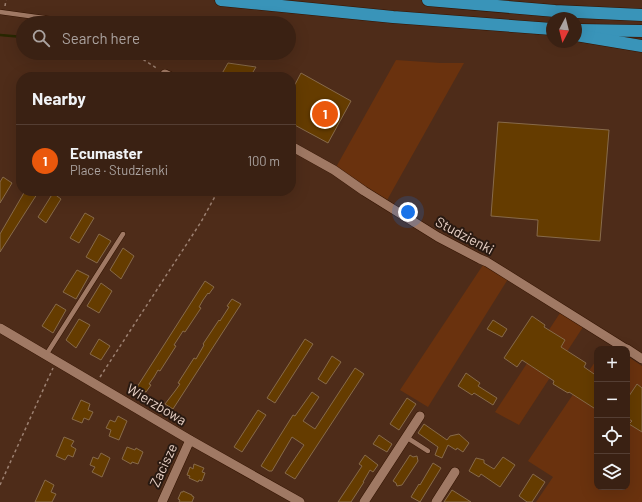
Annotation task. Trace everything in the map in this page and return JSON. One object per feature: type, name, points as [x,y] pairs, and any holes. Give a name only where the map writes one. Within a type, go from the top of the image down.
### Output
[{"type":"highway","points":[[221,0],[393,17],[546,29]]},
{"type":"highway","points":[[428,0],[555,11],[642,15]]},
{"type":"highway","points":[[555,11],[642,7]]},
{"type":"highway","points":[[582,30],[642,31]]},
{"type":"highway","points":[[582,36],[642,46]]},
{"type":"street","name":"Studzienki","points":[[296,149],[334,170],[364,191],[438,237],[487,262],[622,346]]},
{"type":"street","name":"Wierzbowa","points":[[0,328],[190,440],[300,502]]},
{"type":"street","name":"Studzienki","points":[[630,351],[642,359]]},
{"type":"street","points":[[364,502],[420,416]]},
{"type":"street","name":"Zacisze","points":[[162,502],[190,440]]},
{"type":"street","points":[[436,502],[455,472]]},
{"type":"lane","points":[[0,12],[29,16]]},
{"type":"lane","points":[[46,355],[123,234]]},
{"type":"lane","points":[[406,437],[428,451]]},
{"type":"path","points":[[4,8],[6,0]]},
{"type":"path","points":[[144,60],[163,72]]},
{"type":"path","points":[[95,384],[201,222],[215,196]]},
{"type":"path","points":[[0,485],[56,361]]},
{"type":"shaded area","points":[[396,60],[464,63],[386,202],[335,169]]},
{"type":"shaded area","points":[[483,265],[508,279],[428,407],[400,390]]},
{"type":"shaded area","points":[[560,313],[583,327],[519,425],[495,412]]},
{"type":"shaded area","points":[[630,358],[642,366],[642,502],[536,502],[553,477],[528,461],[594,363],[594,490],[630,490]]},
{"type":"building","points":[[228,63],[256,67],[253,72],[223,72]]},
{"type":"building","points":[[301,73],[351,101],[328,143],[296,126],[296,82]]},
{"type":"building","points":[[498,122],[609,130],[600,241],[537,236],[538,220],[491,216]]},
{"type":"building","points":[[3,177],[12,183],[0,203],[0,182]]},
{"type":"building","points":[[22,196],[36,196],[0,252],[0,234]]},
{"type":"building","points":[[51,196],[57,196],[61,199],[46,223],[38,217]]},
{"type":"building","points":[[85,213],[94,218],[79,243],[70,238]]},
{"type":"building","points":[[99,234],[111,241],[97,263],[86,257]]},
{"type":"building","points":[[123,248],[134,256],[121,279],[110,270]]},
{"type":"building","points":[[77,270],[89,276],[76,299],[63,292]]},
{"type":"building","points":[[205,281],[214,287],[203,300],[199,307],[201,308],[185,332],[183,331],[174,345],[176,346],[160,371],[158,370],[146,392],[137,387]]},
{"type":"building","points":[[101,283],[112,291],[99,313],[87,306]]},
{"type":"building","points":[[232,299],[241,304],[173,409],[165,404],[180,384],[178,383],[194,358],[196,359],[204,345],[203,344],[219,320],[220,321]]},
{"type":"building","points":[[56,304],[66,310],[53,333],[42,326]]},
{"type":"building","points":[[532,316],[545,325],[544,327],[565,340],[561,347],[586,363],[584,367],[594,374],[594,408],[569,392],[568,393],[553,384],[554,381],[522,360],[517,367],[504,358]]},
{"type":"building","points":[[79,319],[90,325],[76,348],[66,340]]},
{"type":"building","points":[[493,320],[507,329],[502,337],[487,329]]},
{"type":"building","points":[[99,339],[110,346],[101,360],[90,354]]},
{"type":"building","points":[[305,339],[313,344],[275,403],[267,398]]},
{"type":"building","points":[[332,356],[341,362],[326,384],[318,379]]},
{"type":"building","points":[[355,368],[364,374],[295,479],[285,473],[304,445],[292,437],[272,471],[269,471],[261,466],[293,415],[295,416],[312,392],[319,397],[303,421],[315,429]]},
{"type":"building","points":[[466,373],[480,383],[478,386],[497,398],[493,405],[474,393],[472,395],[458,386]]},
{"type":"building","points":[[637,384],[642,388],[642,432],[630,425],[632,421],[630,420],[630,394]]},
{"type":"building","points":[[407,398],[416,404],[399,430],[390,424]]},
{"type":"building","points":[[81,400],[90,404],[88,410],[93,412],[89,420],[84,418],[82,423],[72,419]]},
{"type":"building","points":[[258,410],[266,415],[242,452],[234,447]]},
{"type":"building","points":[[118,416],[127,421],[119,440],[109,436],[111,430],[106,428],[110,420],[115,422]]},
{"type":"building","points":[[424,424],[447,440],[450,436],[459,434],[469,443],[463,452],[448,445],[442,458],[435,455],[438,447],[418,433]]},
{"type":"building","points":[[379,435],[392,444],[387,452],[373,444]]},
{"type":"building","points":[[64,437],[74,441],[71,446],[76,449],[73,457],[68,455],[65,460],[56,456]]},
{"type":"building","points":[[127,447],[135,450],[136,448],[143,452],[138,464],[132,462],[131,464],[122,459]]},
{"type":"building","points":[[101,453],[110,458],[102,477],[92,472],[95,467],[90,465],[93,457],[98,459]]},
{"type":"building","points":[[365,455],[378,465],[373,472],[370,470],[351,502],[338,502],[362,466],[359,464]]},
{"type":"building","points":[[410,455],[413,457],[417,456],[418,461],[402,485],[397,486],[393,481]]},
{"type":"building","points":[[503,457],[515,465],[500,487],[481,474],[479,477],[469,471],[476,458],[484,460],[484,463],[494,469]]},
{"type":"building","points":[[433,463],[441,468],[420,502],[411,497]]},
{"type":"building","points":[[194,464],[204,468],[202,472],[205,473],[202,481],[199,480],[198,482],[189,478],[190,476],[187,475],[190,467],[193,469]]},
{"type":"building","points":[[533,474],[545,482],[532,502],[527,502],[519,496]]},
{"type":"building","points":[[45,480],[54,485],[51,492],[56,494],[52,502],[35,502]]},
{"type":"building","points":[[452,490],[471,502],[444,502]]},
{"type":"building","points":[[183,491],[194,497],[192,502],[179,502],[180,500],[178,499]]},
{"type":"waterway","points":[[0,35],[16,36]]},
{"type":"place","name":"Ecumaster","points":[[325,114]]}]
